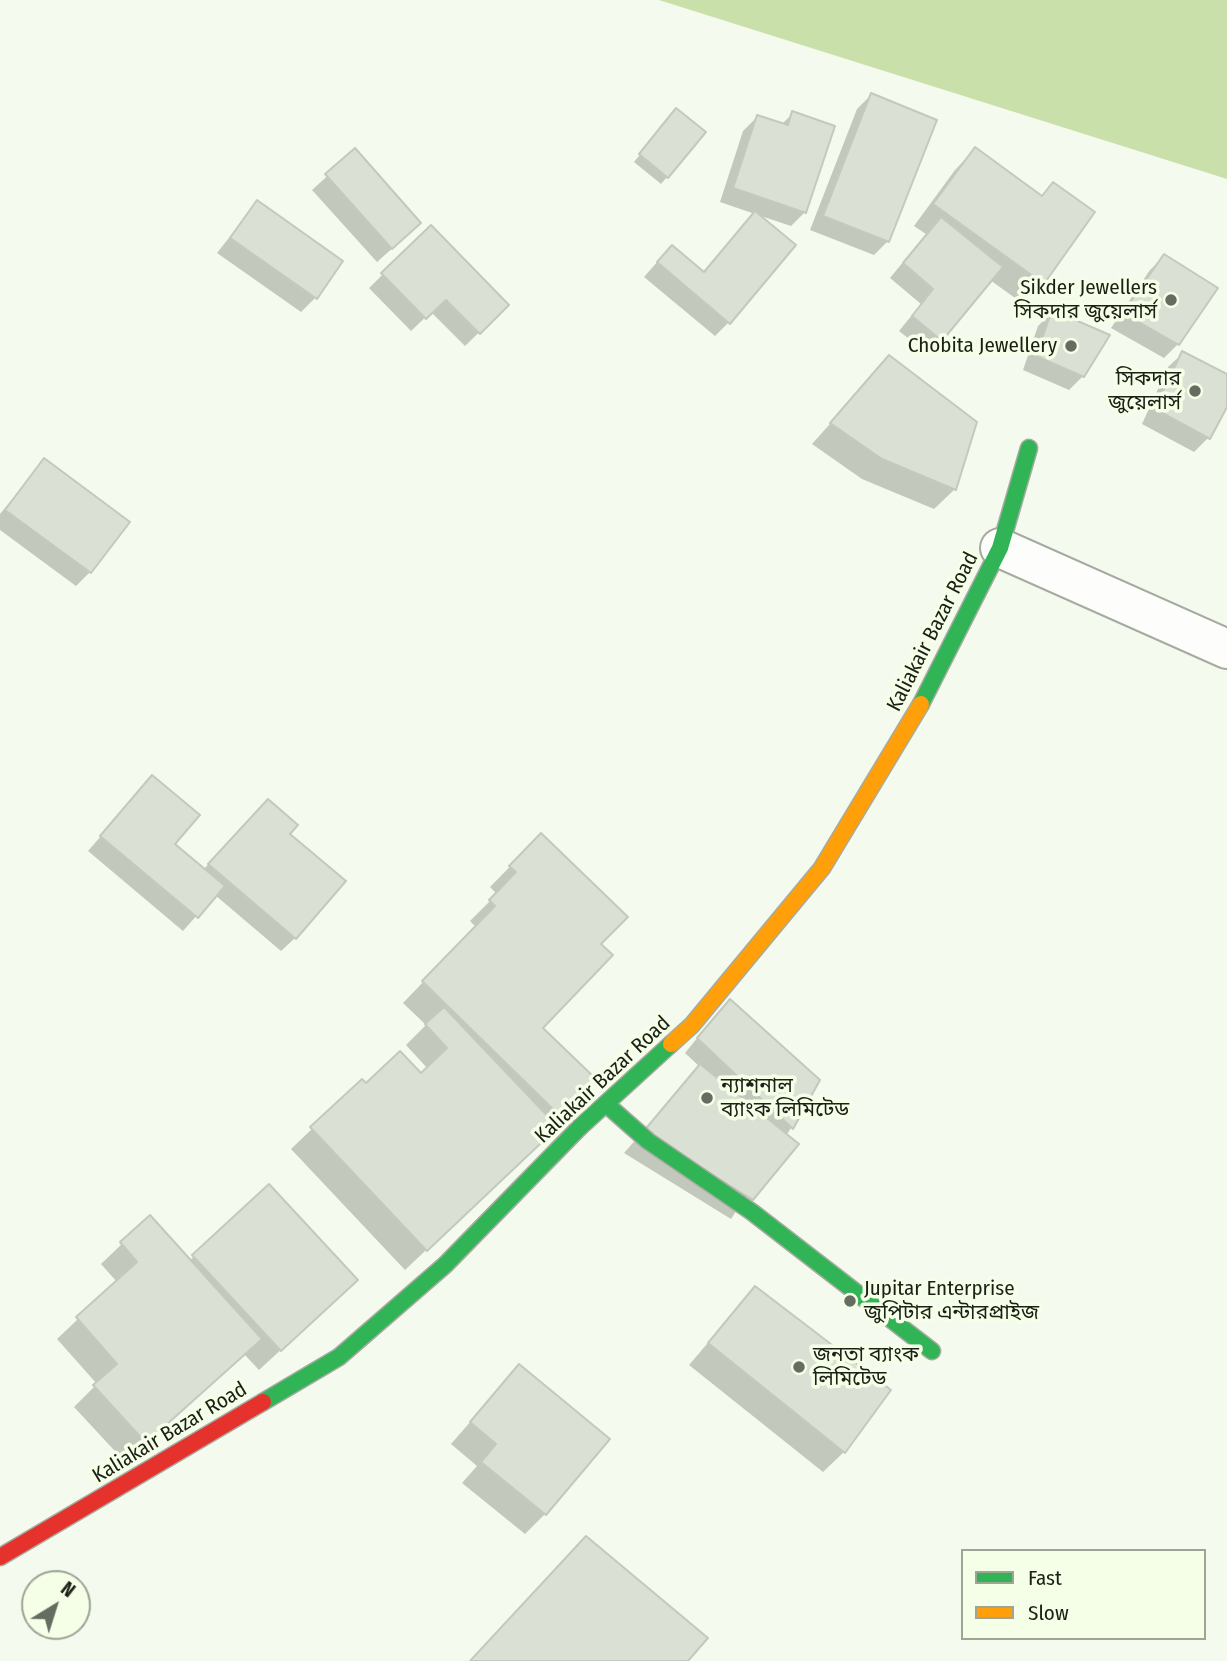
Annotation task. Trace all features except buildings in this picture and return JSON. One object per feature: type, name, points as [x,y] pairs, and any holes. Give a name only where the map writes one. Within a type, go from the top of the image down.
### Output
[{"type":"street","name":"Kaliakair Bazar Road","points":[[0,1557],[338,1357],[445,1265],[606,1104],[692,1025],[822,868],[922,702],[1000,548],[1029,448]]},
{"type":"street","points":[[1000,548],[1227,649]]},
{"type":"street","points":[[606,1104],[648,1140],[752,1212],[932,1352]]},
{"type":"shaded area","points":[[659,0],[1227,0],[1227,179]]},
{"type":"traffic: fast","points":[[921,704],[1000,548],[1029,448]]},
{"type":"traffic: fast","points":[[263,1402],[339,1357],[445,1265],[579,1128],[671,1044]]},
{"type":"traffic: fast","points":[[606,1104],[648,1141],[752,1212],[932,1351]]},
{"type":"traffic: slow","points":[[671,1044],[692,1025],[822,868],[921,704]]},
{"type":"traffic: jam","points":[[0,1557],[263,1402]]},
{"type":"place","name":"Sikder Jewellers সিকদার জুয়েলার্স‍","points":[[1171,300]]},
{"type":"place","name":"Chobita Jewellery","points":[[1071,346]]},
{"type":"place","name":"সিকদার জুয়েলার্স","points":[[1195,391]]},
{"type":"place","name":"ন্যাশনাল ব্যাংক লিমিটেড","points":[[707,1098]]},
{"type":"place","name":"Jupitar Enterprise জুপিটার এন্টারপ্রাইজ","points":[[850,1301]]},
{"type":"place","name":"জনতা ব্যাংক লিমিটেড","points":[[799,1367]]}]
